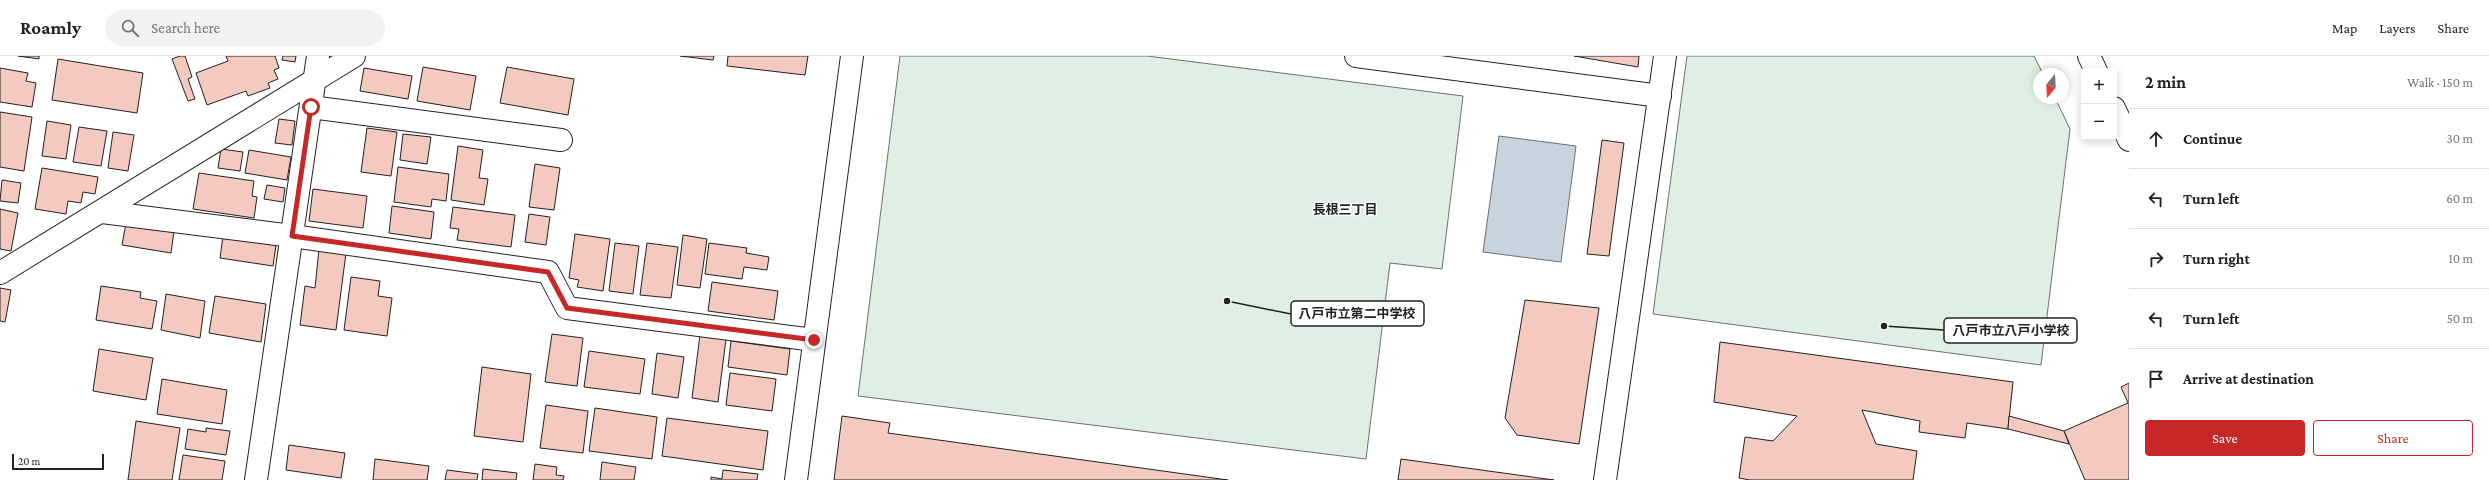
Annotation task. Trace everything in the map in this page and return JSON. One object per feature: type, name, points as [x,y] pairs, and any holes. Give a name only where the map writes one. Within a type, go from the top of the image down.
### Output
[{"type":"street","points":[[256,480],[318,56]]},
{"type":"street","points":[[0,273],[102,212],[354,56]]},
{"type":"street","points":[[796,480],[852,56]]},
{"type":"street","points":[[1356,56],[1660,96]]},
{"type":"street","points":[[1605,480],[1665,56]]},
{"type":"street","points":[[2089,56],[2095,68]]},
{"type":"street","points":[[311,107],[561,140]]},
{"type":"street","points":[[2117,114],[2129,140]]},
{"type":"street","points":[[102,212],[292,236],[548,272],[567,308],[814,340]]},
{"type":"green space","points":[[900,56],[1147,56],[1463,96],[1442,269],[1390,263],[1366,459],[858,396]]},
{"type":"green space","points":[[1687,56],[2034,56],[2040,68],[2033,68],[2033,104],[2058,104],[2070,129],[2041,365],[1653,314]]},
{"type":"shaded area","points":[[1499,136],[1576,146],[1561,262],[1483,252]]},
{"type":"building","points":[[18,56],[39,56],[39,59]]},
{"type":"building","points":[[185,56],[192,77],[188,79],[195,99],[188,101],[172,59]]},
{"type":"building","points":[[226,56],[275,56],[279,68],[274,70],[278,79],[268,83],[270,88],[248,96],[246,91],[207,105],[196,73],[228,61]]},
{"type":"building","points":[[283,56],[296,56],[295,62],[282,60]]},
{"type":"building","points":[[680,56],[714,56],[713,60]]},
{"type":"building","points":[[728,56],[808,56],[805,75],[727,66]]},
{"type":"building","points":[[1574,56],[1639,56],[1638,67]]},
{"type":"building","points":[[58,59],[143,73],[137,113],[52,100]]},
{"type":"building","points":[[423,67],[476,76],[470,110],[417,101]]},
{"type":"building","points":[[507,67],[574,79],[568,115],[500,103]]},
{"type":"building","points":[[0,68],[28,73],[26,81],[36,83],[32,107],[0,102]]},
{"type":"building","points":[[364,68],[412,76],[408,99],[360,91]]},
{"type":"building","points":[[0,112],[32,117],[24,171],[0,167]]},
{"type":"building","points":[[279,119],[295,121],[292,145],[275,143]]},
{"type":"building","points":[[47,121],[71,125],[66,159],[42,156]]},
{"type":"building","points":[[79,127],[107,131],[101,166],[73,162]]},
{"type":"building","points":[[367,128],[397,132],[391,176],[361,172]]},
{"type":"building","points":[[113,132],[134,135],[128,171],[108,168]]},
{"type":"building","points":[[403,134],[431,137],[427,164],[400,160]]},
{"type":"building","points":[[1602,140],[1624,143],[1609,256],[1587,254]]},
{"type":"building","points":[[458,146],[483,150],[479,178],[488,179],[484,205],[451,200]]},
{"type":"building","points":[[221,149],[243,152],[240,171],[218,168]]},
{"type":"building","points":[[249,150],[291,157],[287,180],[245,173]]},
{"type":"building","points":[[535,164],[560,168],[554,210],[529,207]]},
{"type":"building","points":[[398,167],[449,174],[446,201],[432,199],[431,207],[394,202]]},
{"type":"building","points":[[42,168],[98,177],[95,194],[83,192],[81,203],[68,201],[66,214],[35,209]]},
{"type":"building","points":[[199,173],[254,181],[252,196],[257,197],[254,218],[193,209]]},
{"type":"building","points":[[2,180],[21,183],[18,203],[0,201]]},
{"type":"building","points":[[267,185],[285,188],[283,202],[264,199]]},
{"type":"building","points":[[313,189],[367,196],[363,228],[309,221]]},
{"type":"building","points":[[392,206],[434,212],[431,239],[389,233]]},
{"type":"building","points":[[453,207],[515,215],[511,247],[457,240],[459,229],[450,228]]},
{"type":"building","points":[[0,209],[18,213],[11,251],[0,249]]},
{"type":"building","points":[[529,214],[550,217],[546,245],[525,242]]},
{"type":"building","points":[[126,223],[174,231],[171,253],[122,245]]},
{"type":"building","points":[[575,234],[610,239],[603,291],[577,287],[579,280],[569,278]]},
{"type":"building","points":[[683,235],[707,239],[700,288],[677,285]]},
{"type":"building","points":[[223,236],[276,245],[273,266],[220,258]]},
{"type":"building","points":[[615,243],[639,246],[633,294],[609,291]]},
{"type":"building","points":[[647,243],[678,247],[671,298],[640,295]]},
{"type":"building","points":[[709,243],[747,248],[746,253],[769,257],[767,270],[744,267],[742,279],[705,274]]},
{"type":"building","points":[[319,249],[346,253],[336,330],[300,325],[305,286],[315,288]]},
{"type":"building","points":[[351,277],[380,281],[378,296],[392,298],[387,336],[344,330]]},
{"type":"building","points":[[712,282],[778,291],[774,320],[708,311]]},
{"type":"building","points":[[101,286],[141,292],[140,298],[157,301],[152,329],[96,320]]},
{"type":"building","points":[[0,288],[11,290],[5,322],[0,321]]},
{"type":"building","points":[[166,294],[205,301],[200,338],[161,330]]},
{"type":"building","points":[[215,296],[266,304],[261,342],[209,333]]},
{"type":"building","points":[[1525,300],[1599,308],[1579,444],[1517,435],[1505,418]]},
{"type":"building","points":[[552,334],[583,338],[577,386],[545,382]]},
{"type":"building","points":[[700,335],[726,339],[718,402],[692,398]]},
{"type":"building","points":[[731,341],[790,349],[787,375],[728,367]]},
{"type":"building","points":[[1720,342],[2013,382],[2008,429],[1967,423],[1965,438],[1919,432],[1920,421],[1862,410],[1876,444],[1917,451],[1913,480],[1750,480],[1739,478],[1745,437],[1773,441],[1797,416],[1714,402]]},
{"type":"building","points":[[99,349],[153,358],[146,400],[93,391]]},
{"type":"building","points":[[589,351],[645,359],[640,394],[584,387]]},
{"type":"building","points":[[657,353],[684,357],[678,398],[652,394]]},
{"type":"building","points":[[482,367],[531,374],[523,442],[474,436]]},
{"type":"building","points":[[730,373],[776,379],[772,411],[726,405]]},
{"type":"building","points":[[162,379],[227,390],[222,424],[157,414]]},
{"type":"building","points":[[2129,383],[2129,480],[2085,480],[2064,431],[2128,403],[2121,387]]},
{"type":"building","points":[[546,405],[588,411],[583,453],[540,448]]},
{"type":"building","points":[[595,408],[657,417],[652,459],[589,451]]},
{"type":"building","points":[[842,416],[890,423],[888,433],[1228,480],[834,480]]},
{"type":"building","points":[[2009,416],[2064,431],[2069,444],[2008,429]]},
{"type":"building","points":[[667,418],[768,431],[763,470],[662,456]]},
{"type":"building","points":[[136,421],[180,428],[172,480],[128,480]]},
{"type":"building","points":[[206,428],[230,431],[226,455],[185,449],[188,429],[206,432]]},
{"type":"building","points":[[289,445],[345,453],[341,478],[286,470]]},
{"type":"building","points":[[183,455],[225,461],[222,480],[179,480]]},
{"type":"building","points":[[375,459],[429,466],[427,480],[373,480]]},
{"type":"building","points":[[1401,459],[1554,480],[1398,480]]},
{"type":"building","points":[[602,462],[636,467],[634,480],[600,480]]},
{"type":"building","points":[[535,464],[557,467],[556,475],[564,476],[563,480],[533,480]]},
{"type":"building","points":[[483,469],[517,473],[516,480],[482,480]]},
{"type":"building","points":[[447,470],[478,474],[477,480],[445,480]]},
{"type":"building","points":[[723,470],[758,474],[757,480],[711,480],[711,477],[722,479]]},
{"type":"place","name":"八戸市立第二中学校","points":[[1227,301]]},
{"type":"place","name":"八戸市立八戸小学校","points":[[1884,326]]},
{"type":"district","name":"長根三丁目","points":[[1345,209]]},
{"type":"route","points":[[311,107],[292,236],[548,272],[567,308],[814,340]]}]
